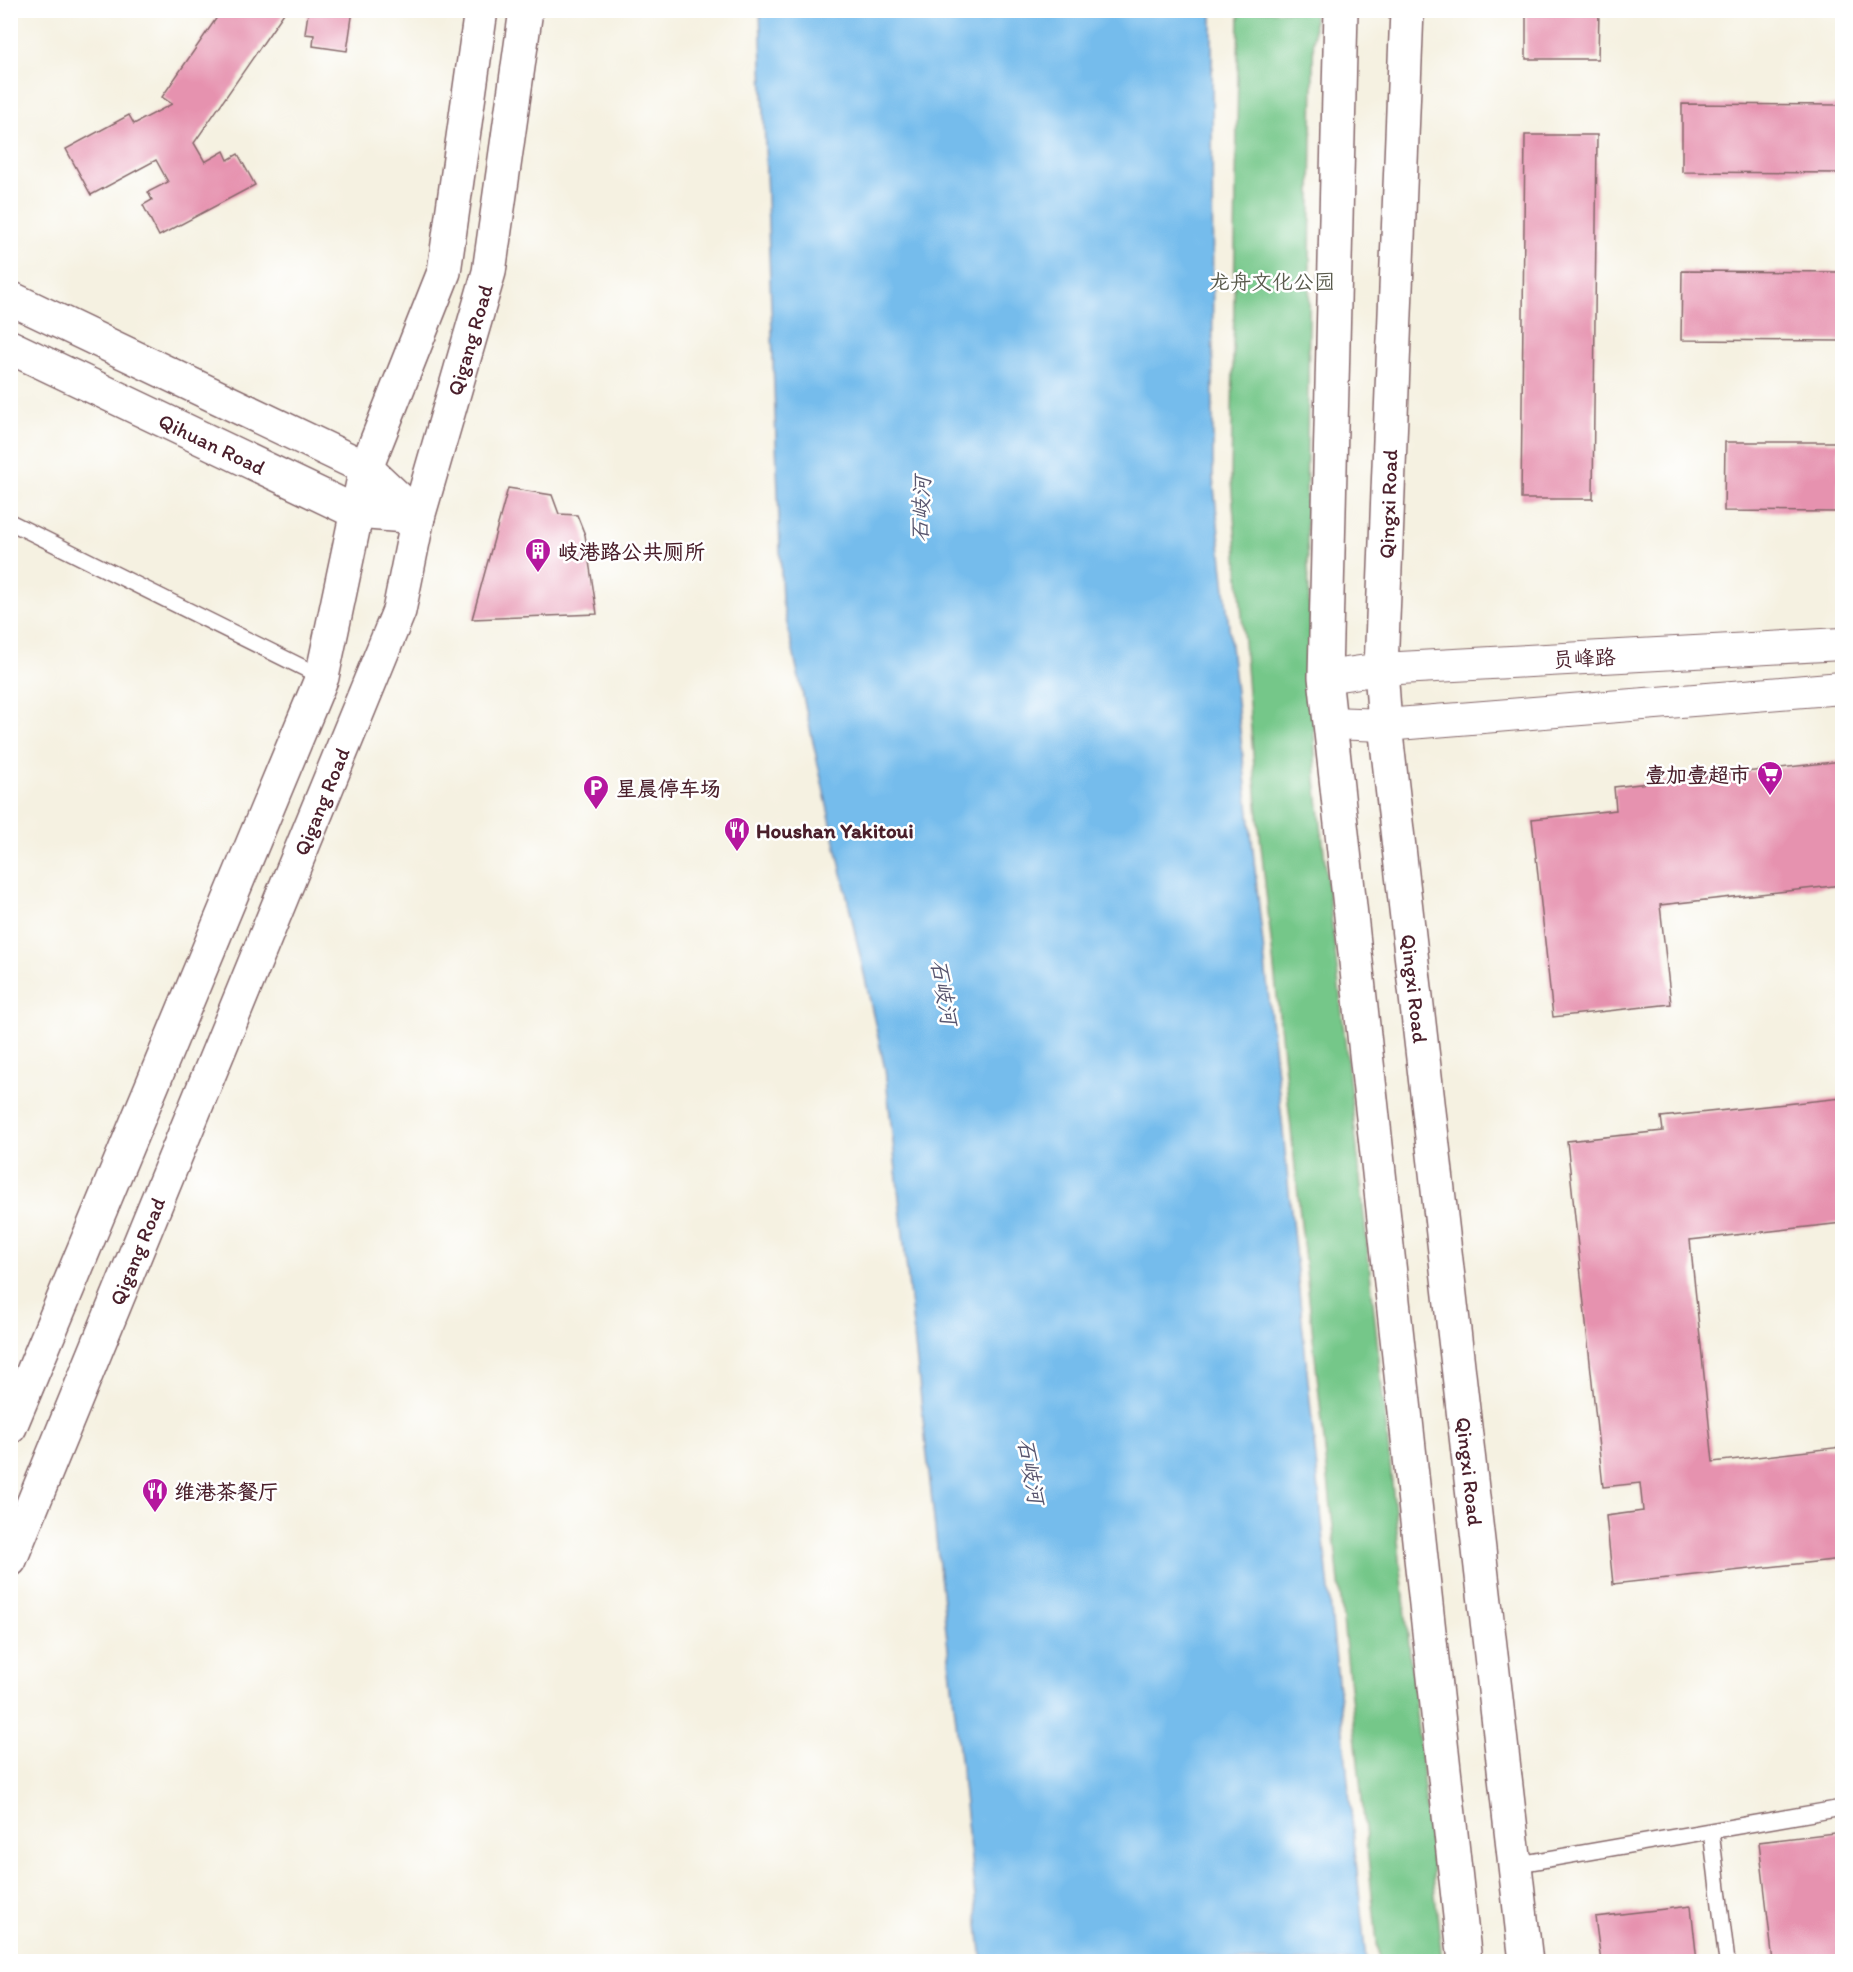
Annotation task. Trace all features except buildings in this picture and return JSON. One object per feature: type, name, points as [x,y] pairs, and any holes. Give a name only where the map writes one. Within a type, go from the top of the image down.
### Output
[{"type":"main road","name":"Qigang Road","points":[[10,1427],[322,677],[366,468],[444,272],[481,10]]},
{"type":"main road","name":"Qigang Road","points":[[10,1560],[399,610],[418,517],[489,272],[526,10]]},
{"type":"main road","points":[[1341,10],[1325,677],[1465,1962]]},
{"type":"main road","name":"Qingxi Road","points":[[1407,10],[1382,669],[1385,725],[1526,1962]]},
{"type":"main road","name":"Qihuan Road","points":[[10,298],[366,468],[418,517]]},
{"type":"main road","name":"Qihuan Road","points":[[10,347],[356,512],[418,517]]},
{"type":"street","name":"员峰路","points":[[1325,677],[1382,669],[1842,644]]},
{"type":"street","points":[[1330,723],[1385,725],[1842,688]]},
{"type":"lane","points":[[10,522],[322,677]]},
{"type":"lane","points":[[1514,1865],[1842,1808]]},
{"type":"lane","points":[[1711,1831],[1726,1962]]},
{"type":"green space","name":"龙舟文化公园","points":[[1239,11],[1314,11],[1306,509],[1316,780],[1442,1961],[1379,1961],[1258,817],[1231,479]]},
{"type":"water","name":"石岐河","points":[[760,11],[1212,11],[1213,478],[1282,1121],[1366,1961],[982,1961],[885,1069],[782,601]]},
{"type":"place","name":"岐港路公共厕所","points":[[538,574]]},
{"type":"place","name":"壹加壹超市","points":[[1770,797]]},
{"type":"place","name":"星晨停车场","points":[[596,811]]},
{"type":"place","name":"Houshan Yakitoui","points":[[737,853]]},
{"type":"place","name":"维港茶餐厅","points":[[155,1514]]}]
